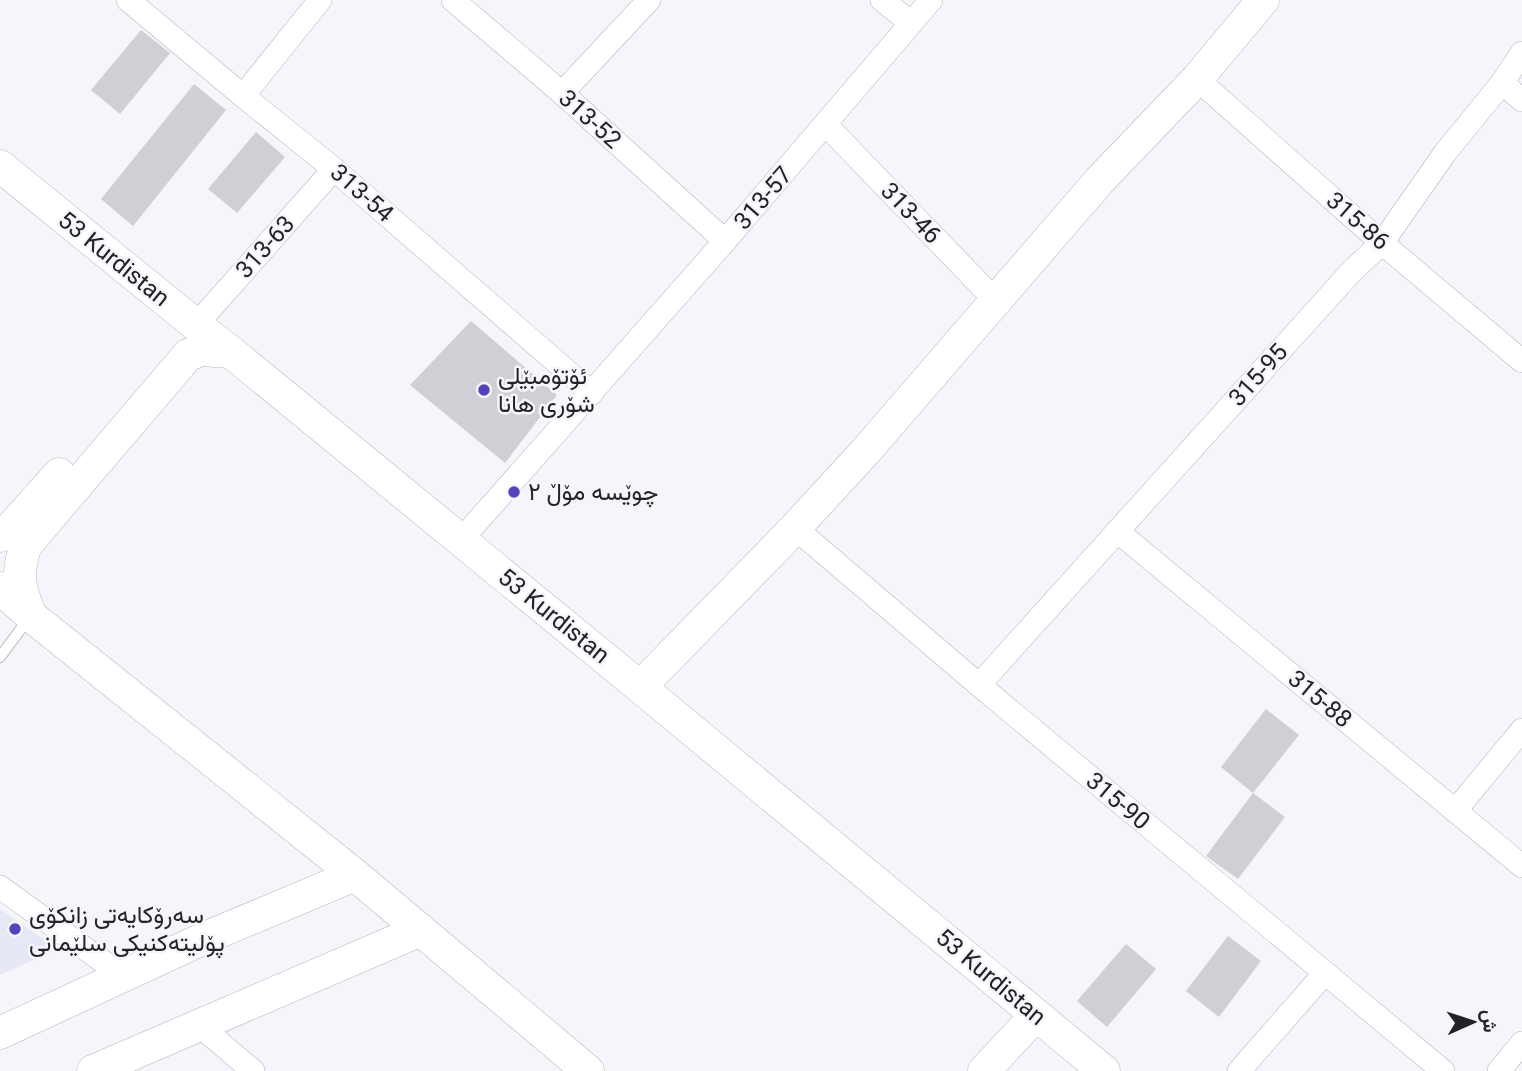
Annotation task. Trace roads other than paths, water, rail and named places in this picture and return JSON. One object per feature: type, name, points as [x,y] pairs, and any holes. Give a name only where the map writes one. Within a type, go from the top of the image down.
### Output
[{"type":"main road","points":[[640,687],[865,452],[1100,180],[1197,79],[1257,3]]},
{"type":"main road","name":"53 Kurdistan","points":[[0,166],[461,540],[1104,1071]]},
{"type":"main road","points":[[0,537],[196,325]]},
{"type":"main road","points":[[30,616],[21,592],[19,576],[26,545],[188,355],[201,350],[231,352]]},
{"type":"main road","points":[[0,588],[30,616],[355,875],[588,1071]]},
{"type":"main road","points":[[0,1033],[207,937],[355,875]]},
{"type":"main road","points":[[93,1071],[421,930]]},
{"type":"main road","points":[[984,1071],[1036,1015]]},
{"type":"street","name":"313-54","points":[[128,0],[334,169],[592,393]]},
{"type":"street","points":[[243,96],[320,0]]},
{"type":"street","name":"313-52","points":[[453,0],[562,93],[725,241]]},
{"type":"street","points":[[562,93],[649,0]]},
{"type":"street","points":[[882,0],[911,23]]},
{"type":"street","name":"313-57","points":[[461,540],[725,241],[931,0]]},
{"type":"street","name":"315-95","points":[[979,685],[1351,272],[1382,243],[1445,153],[1502,83],[1522,53]]},
{"type":"street","name":"315-86","points":[[1197,79],[1382,243],[1522,361]]},
{"type":"street","points":[[1502,83],[1522,100]]},
{"type":"street","name":"313-46","points":[[825,125],[996,301]]},
{"type":"street","name":"313-63","points":[[196,325],[334,169]]},
{"type":"street","name":"315-90","points":[[795,528],[979,685],[1443,1071]]},
{"type":"street","name":"315-88","points":[[1117,531],[1522,866]]},
{"type":"street","points":[[1455,811],[1522,730]]},
{"type":"street","points":[[0,887],[123,976]]},
{"type":"street","points":[[1239,1071],[1325,973]]},
{"type":"street","points":[[199,1024],[253,1071]]},
{"type":"street","points":[[1499,1071],[1522,1043]]},
{"type":"lane","points":[[0,657],[30,616]]},
{"type":"place","name":"ئۆتۆمبێلی شۆری هانا","points":[[484,390]]},
{"type":"place","name":"چوێسە مۆڵ ۲","points":[[514,492]]},
{"type":"place","name":"سەرۆکایەتی زانکۆی پۆلیتەکنیکی سلێمانی","points":[[15,929]]}]
